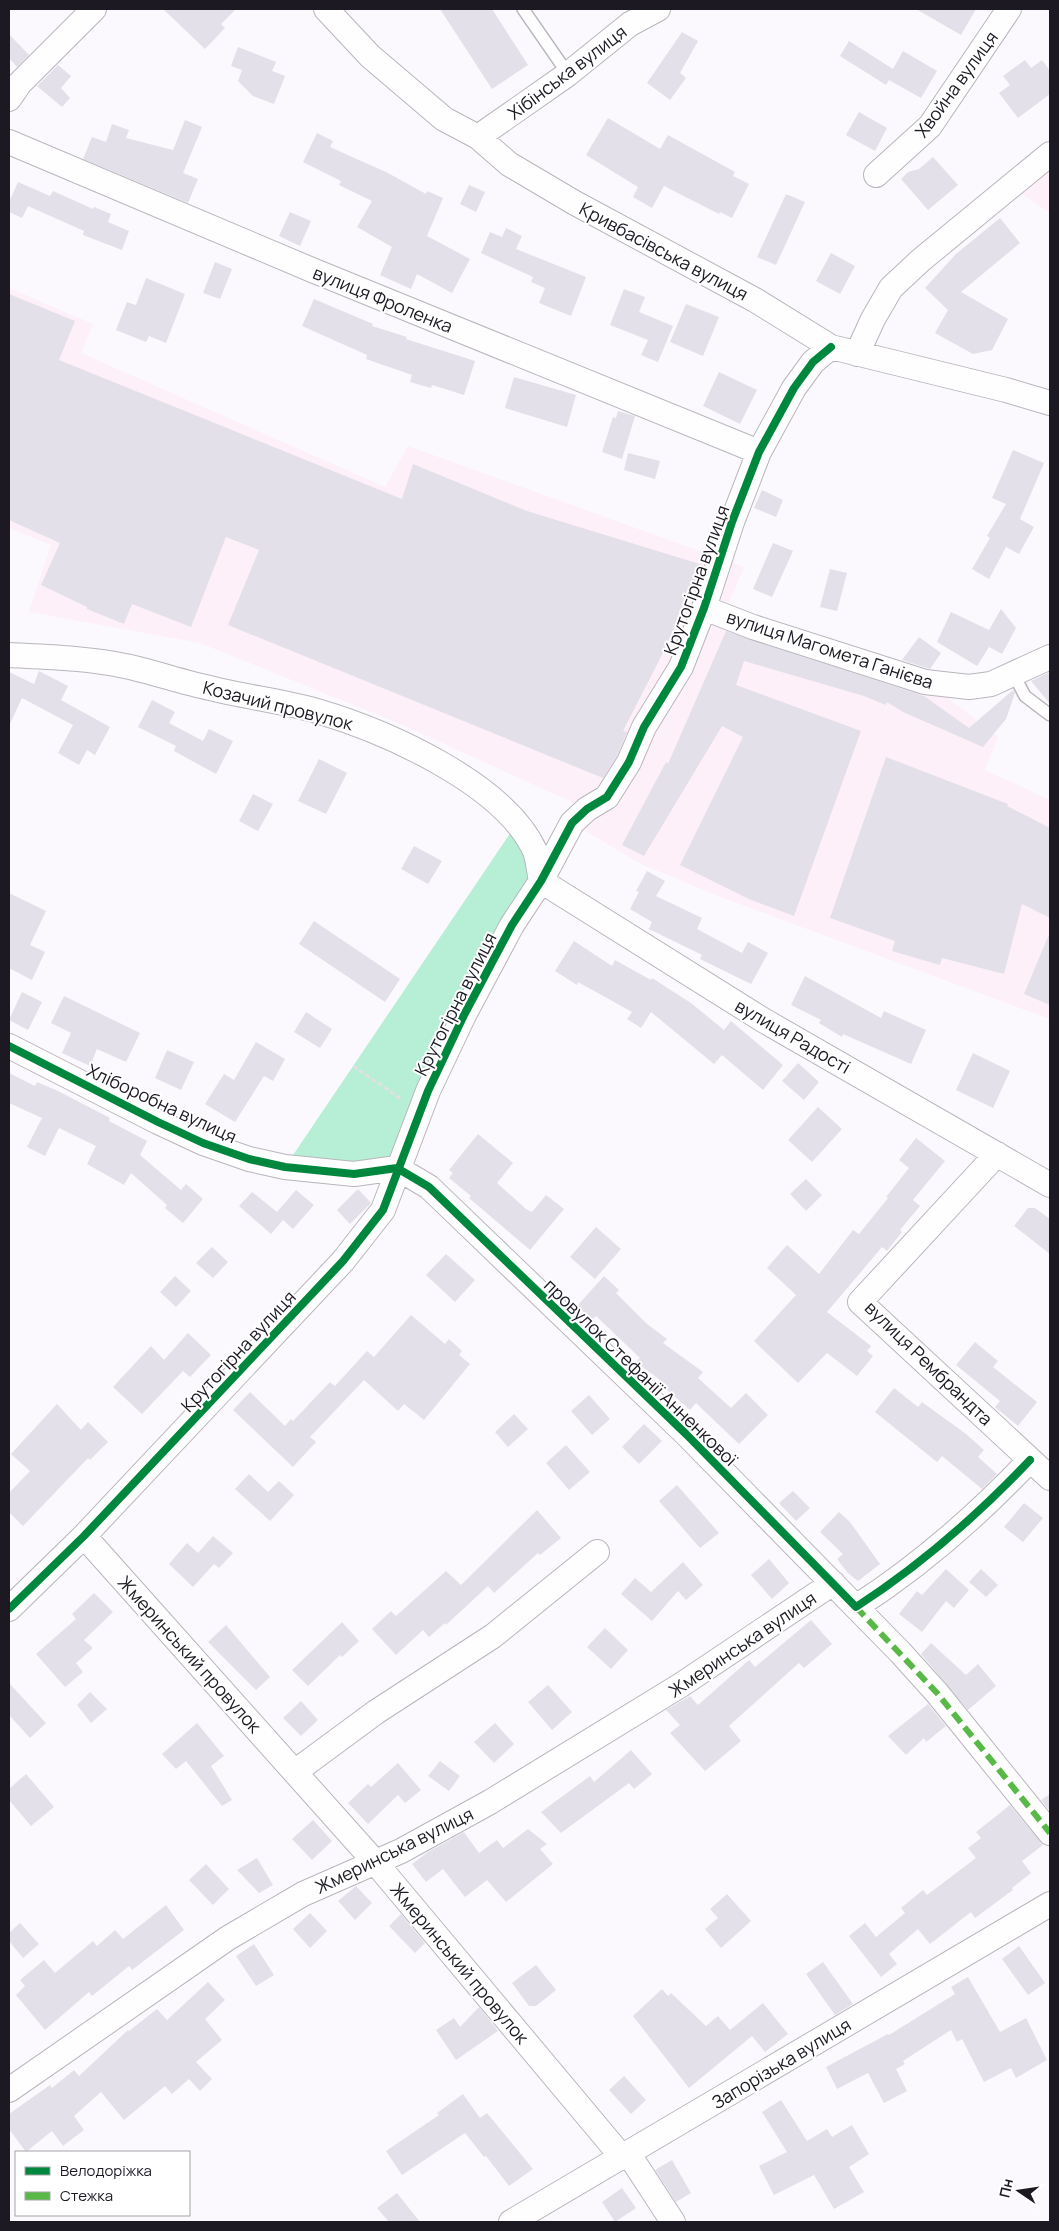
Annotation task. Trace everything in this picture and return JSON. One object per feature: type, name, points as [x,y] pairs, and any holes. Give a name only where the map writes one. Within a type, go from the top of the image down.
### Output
[{"type":"street","points":[[9,99],[20,83],[94,9]]},
{"type":"street","name":"Кривбасівська вулиця","points":[[326,9],[370,56],[444,118],[478,136],[509,164],[575,203],[755,300],[831,347],[1006,390],[1050,403]]},
{"type":"street","name":"Хібінська вулиця","points":[[478,136],[568,74],[630,24],[658,9]]},
{"type":"street","name":"Хвойна вулиця","points":[[876,175],[930,126],[1009,9]]},
{"type":"street","name":"вулиця Фроленка","points":[[9,142],[312,270],[759,452]]},
{"type":"street","points":[[857,354],[873,319],[891,288],[921,260],[1050,154]]},
{"type":"street","name":"Крутогірна вулиця","points":[[9,1609],[84,1536],[343,1261],[383,1210],[397,1168],[420,1112],[464,1015],[512,925],[541,880],[572,823],[588,809],[607,797],[630,762],[644,727],[681,667],[704,608],[732,522],[759,452],[794,388],[813,362],[831,347]]},
{"type":"street","name":"вулиця Магомета Ганієва","points":[[704,608],[753,626],[925,682],[969,687],[991,684],[1050,657]]},
{"type":"street","name":"Козачий провулок","points":[[9,654],[57,657],[125,666],[209,688],[315,711],[385,735],[459,775],[500,806],[517,824],[535,852],[541,880]]},
{"type":"street","name":"вулиця Радості","points":[[541,880],[763,1020],[1050,1185]]},
{"type":"street","name":"Хліборобна вулиця","points":[[9,1046],[158,1122],[203,1143],[249,1159],[285,1167],[344,1173],[397,1168]]},
{"type":"street","name":"вулиця Рембрандта","points":[[997,1154],[860,1302],[1050,1478]]},
{"type":"street","name":"провулок Стефанії Анненкової","points":[[397,1168],[429,1187],[686,1434],[833,1583],[937,1693],[1050,1833]]},
{"type":"street","points":[[856,1607],[917,1565],[951,1537],[986,1507],[1030,1460]]},
{"type":"street","name":"Жмеринський провулок","points":[[84,1536],[296,1771],[375,1862],[625,2155],[673,2222]]},
{"type":"street","points":[[296,1771],[376,1712],[494,1636],[597,1552]]},
{"type":"street","name":"Жмеринська вулиця","points":[[9,2090],[228,1938],[303,1894],[401,1851],[499,1797],[681,1685],[833,1583]]},
{"type":"street","name":"Запорізька вулиця","points":[[511,2222],[1050,1904]]},
{"type":"lane","points":[[523,9],[568,74]]},
{"type":"lane","points":[[1014,675],[1024,696],[1050,715]]},
{"type":"path","points":[[353,1066],[420,1112]]},
{"type":"shaded area","points":[[1050,154],[1050,213],[1010,186]]},
{"type":"shaded area","points":[[9,288],[93,324],[81,353],[385,487],[408,446],[744,567],[728,604],[921,677],[998,737],[985,770],[1050,800],[1050,1019],[726,899],[641,864],[572,823],[587,809],[403,725],[200,643],[29,612],[51,545],[9,528]]},
{"type":"green space","points":[[517,823],[541,881],[397,1168],[285,1167]]},
{"type":"building","points":[[163,9],[236,9],[221,24],[225,28],[205,49]]},
{"type":"building","points":[[440,9],[492,9],[528,65],[492,89]]},
{"type":"building","points":[[916,9],[976,9],[961,35]]},
{"type":"building","points":[[682,32],[698,41],[680,73],[686,78],[670,100],[647,83]]},
{"type":"building","points":[[9,34],[29,55],[17,67],[9,58]]},
{"type":"building","points":[[849,41],[893,69],[903,51],[937,71],[921,98],[889,80],[886,85],[840,56]]},
{"type":"building","points":[[238,47],[276,62],[272,71],[285,76],[274,104],[253,96],[238,81],[242,70],[231,66]]},
{"type":"building","points":[[1025,60],[1031,68],[1042,60],[1050,71],[1050,94],[1018,118],[999,93],[1010,85],[1003,76]]},
{"type":"building","points":[[58,65],[71,76],[61,88],[70,98],[62,107],[37,86]]},
{"type":"building","points":[[859,112],[887,128],[875,151],[846,135]]},
{"type":"building","points":[[608,118],[660,149],[668,135],[735,172],[733,176],[749,184],[732,218],[720,212],[719,214],[664,186],[652,208],[633,197],[638,187],[586,155]]},
{"type":"building","points":[[185,120],[202,127],[183,173],[198,179],[188,203],[83,159],[92,137],[106,142],[112,124],[129,130],[126,138],[173,150]]},
{"type":"building","points":[[317,133],[333,141],[330,147],[388,173],[426,194],[427,191],[443,198],[427,236],[470,259],[452,293],[417,274],[411,289],[380,275],[392,247],[357,227],[372,201],[339,185],[341,181],[303,162]]},
{"type":"building","points":[[933,157],[958,185],[928,210],[901,179],[908,172],[919,169]]},
{"type":"building","points":[[18,182],[50,196],[53,191],[93,209],[94,207],[111,214],[108,222],[129,231],[122,250],[83,235],[84,231],[28,206],[22,218],[9,212],[9,202]]},
{"type":"building","points":[[469,185],[485,192],[476,212],[460,204]]},
{"type":"building","points":[[786,194],[805,202],[776,265],[757,257]]},
{"type":"building","points":[[290,212],[311,221],[300,246],[279,236]]},
{"type":"building","points":[[1000,218],[1020,243],[961,292],[1008,319],[992,350],[973,354],[935,333],[948,310],[925,288],[956,254]]},
{"type":"building","points":[[506,228],[522,236],[516,249],[586,277],[571,316],[539,303],[545,288],[531,282],[533,277],[481,253],[490,232],[502,237]]},
{"type":"building","points":[[831,253],[855,266],[840,294],[816,281]]},
{"type":"building","points":[[215,262],[232,269],[220,299],[203,293]]},
{"type":"building","points":[[146,278],[185,294],[166,343],[149,336],[146,342],[116,330],[127,302],[136,305]]},
{"type":"building","points":[[624,289],[645,297],[639,312],[673,326],[658,362],[641,355],[648,340],[610,325]]},
{"type":"building","points":[[9,294],[75,321],[59,360],[402,499],[413,464],[527,511],[703,565],[695,590],[690,589],[666,647],[623,731],[627,732],[617,756],[603,778],[228,625],[259,550],[226,537],[191,627],[132,604],[124,624],[87,609],[87,607],[41,585],[60,543],[9,520]]},
{"type":"building","points":[[314,299],[373,324],[372,326],[475,361],[464,395],[432,385],[431,388],[410,382],[412,375],[366,359],[367,355],[302,326]]},
{"type":"building","points":[[686,304],[719,317],[703,356],[670,342]]},
{"type":"building","points":[[719,372],[757,390],[740,424],[703,406]]},
{"type":"building","points":[[514,377],[576,395],[567,427],[505,408]]},
{"type":"building","points":[[618,411],[635,416],[622,459],[602,452],[613,417],[616,418]]},
{"type":"building","points":[[1013,450],[1044,463],[1020,519],[1034,527],[1019,554],[1006,547],[989,579],[972,569],[990,538],[987,536],[1006,504],[992,498]]},
{"type":"building","points":[[628,453],[660,461],[655,479],[624,470]]},
{"type":"building","points":[[762,490],[783,500],[776,517],[754,508]]},
{"type":"building","points":[[773,543],[793,551],[772,597],[753,589]]},
{"type":"building","points":[[830,569],[847,573],[837,611],[820,607]]},
{"type":"building","points":[[1001,609],[1016,628],[1002,654],[989,647],[977,666],[937,642],[951,612],[989,630]]},
{"type":"building","points":[[726,631],[924,696],[969,728],[1013,690],[1015,693],[1006,719],[983,747],[903,712],[887,702],[886,705],[864,696],[744,661],[736,685],[861,731],[794,916],[751,900],[680,865],[743,737],[722,726],[644,856],[622,845],[666,762],[668,764]]},
{"type":"building","points":[[919,637],[941,653],[930,669],[902,660]]},
{"type":"building","points":[[39,671],[68,686],[61,700],[110,727],[95,755],[87,750],[79,765],[58,753],[73,725],[22,698],[9,726],[9,672],[34,684]]},
{"type":"building","points":[[1050,672],[1050,704],[1031,681]]},
{"type":"building","points":[[152,700],[175,712],[169,723],[203,741],[209,729],[233,741],[216,774],[174,751],[176,746],[138,727]]},
{"type":"building","points":[[886,757],[1008,804],[1007,806],[1050,828],[1050,918],[1022,904],[1004,974],[942,958],[940,965],[892,951],[895,941],[830,918]]},
{"type":"building","points":[[319,759],[347,773],[326,814],[298,801]]},
{"type":"building","points":[[253,794],[273,804],[258,831],[239,821]]},
{"type":"building","points":[[414,846],[442,861],[428,884],[401,869]]},
{"type":"building","points":[[647,871],[665,881],[656,896],[702,918],[697,929],[742,953],[748,942],[768,953],[751,984],[700,959],[702,955],[649,929],[652,922],[630,909],[639,892],[636,891]]},
{"type":"building","points":[[9,893],[46,911],[30,945],[45,952],[32,980],[9,968]]},
{"type":"building","points":[[314,921],[400,979],[385,1002],[299,944]]},
{"type":"building","points":[[1050,932],[1050,1005],[1024,994]]},
{"type":"building","points":[[574,941],[612,966],[615,960],[651,980],[652,978],[691,1003],[724,1030],[731,1021],[783,1065],[763,1090],[722,1055],[714,1064],[651,1012],[641,1028],[627,1019],[632,1012],[578,982],[577,985],[555,971]]},
{"type":"building","points":[[805,976],[881,1018],[884,1011],[926,1030],[911,1064],[843,1034],[842,1037],[819,1023],[821,1020],[791,1005]]},
{"type":"building","points":[[22,992],[42,1002],[28,1030],[9,1020]]},
{"type":"building","points":[[64,996],[140,1033],[126,1062],[97,1049],[90,1066],[62,1053],[71,1033],[51,1023]]},
{"type":"building","points":[[306,1012],[332,1029],[320,1048],[294,1032]]},
{"type":"building","points":[[256,1042],[285,1059],[273,1081],[264,1076],[235,1122],[205,1104],[224,1074],[234,1080]]},
{"type":"building","points":[[167,1050],[194,1062],[181,1090],[155,1078]]},
{"type":"building","points":[[973,1053],[1010,1071],[993,1108],[956,1090]]},
{"type":"building","points":[[798,1063],[819,1082],[804,1100],[782,1081]]},
{"type":"building","points":[[9,1073],[35,1086],[37,1082],[58,1091],[110,1118],[109,1121],[147,1141],[140,1155],[181,1190],[186,1184],[203,1199],[183,1223],[165,1208],[167,1205],[131,1173],[124,1185],[87,1164],[96,1146],[59,1128],[45,1156],[27,1147],[42,1118],[9,1103]]},
{"type":"building","points":[[818,1107],[842,1129],[812,1162],[788,1140]]},
{"type":"building","points":[[478,1134],[513,1163],[497,1183],[526,1209],[532,1212],[546,1195],[564,1209],[530,1250],[469,1198],[471,1196],[449,1178],[453,1173],[449,1170]]},
{"type":"building","points":[[916,1138],[945,1161],[913,1200],[920,1206],[900,1230],[902,1232],[887,1251],[882,1247],[827,1312],[871,1346],[867,1351],[873,1356],[857,1376],[827,1353],[798,1383],[754,1341],[796,1295],[767,1268],[787,1245],[819,1274],[853,1230],[859,1234],[888,1198],[886,1197],[909,1168],[899,1160]]},
{"type":"building","points":[[806,1179],[822,1195],[806,1211],[790,1194]]},
{"type":"building","points":[[358,1189],[371,1203],[350,1224],[337,1210]]},
{"type":"building","points":[[296,1190],[314,1205],[293,1229],[283,1220],[271,1234],[239,1206],[252,1192],[277,1212]]},
{"type":"building","points":[[1028,1208],[1035,1208],[1050,1219],[1050,1254],[1014,1226]]},
{"type":"building","points":[[596,1227],[621,1249],[595,1279],[570,1257]]},
{"type":"building","points":[[212,1247],[228,1262],[213,1278],[196,1263]]},
{"type":"building","points":[[446,1254],[475,1280],[455,1302],[426,1275]]},
{"type":"building","points":[[175,1276],[191,1291],[176,1307],[160,1292]]},
{"type":"building","points":[[604,1276],[619,1290],[616,1293],[647,1324],[667,1339],[663,1343],[703,1372],[698,1378],[731,1408],[746,1393],[768,1415],[739,1444],[696,1403],[690,1410],[666,1389],[668,1386],[636,1362],[640,1358],[596,1316],[592,1320],[577,1306]]},
{"type":"building","points":[[411,1315],[445,1344],[449,1339],[462,1351],[459,1355],[470,1364],[424,1420],[404,1404],[398,1411],[364,1380],[310,1437],[316,1442],[293,1467],[233,1410],[250,1392],[285,1426],[291,1419],[293,1421],[330,1382],[335,1386],[367,1351],[374,1357]]},
{"type":"building","points":[[188,1333],[211,1355],[190,1377],[183,1371],[142,1414],[113,1387],[151,1346],[164,1360]]},
{"type":"building","points":[[975,1342],[998,1361],[993,1367],[1037,1402],[1018,1426],[995,1407],[1000,1401],[956,1365]]},
{"type":"building","points":[[894,1388],[918,1407],[922,1402],[966,1434],[984,1450],[978,1457],[997,1474],[982,1489],[942,1456],[937,1462],[875,1412]]},
{"type":"building","points":[[589,1395],[610,1419],[592,1435],[571,1411]]},
{"type":"building","points":[[57,1404],[81,1430],[88,1422],[108,1442],[90,1460],[88,1458],[23,1526],[9,1512],[9,1493],[30,1471],[11,1454]]},
{"type":"building","points":[[514,1414],[528,1429],[508,1447],[495,1432]]},
{"type":"building","points":[[644,1424],[662,1441],[639,1464],[622,1447]]},
{"type":"building","points":[[566,1445],[590,1472],[569,1490],[546,1463]]},
{"type":"building","points":[[249,1474],[268,1492],[279,1481],[294,1495],[270,1521],[235,1489]]},
{"type":"building","points":[[677,1485],[719,1533],[700,1548],[659,1501]]},
{"type":"building","points":[[793,1491],[810,1508],[796,1521],[779,1503]]},
{"type":"building","points":[[1024,1503],[1043,1518],[1023,1542],[1004,1527]]},
{"type":"building","points":[[537,1510],[561,1538],[540,1555],[538,1553],[494,1593],[488,1586],[446,1625],[445,1623],[429,1637],[423,1630],[396,1655],[372,1629],[391,1611],[396,1616],[446,1571],[461,1585]]},
{"type":"building","points":[[839,1512],[850,1522],[880,1564],[858,1581],[848,1573],[837,1559],[843,1554],[820,1532]]},
{"type":"building","points":[[213,1536],[233,1553],[219,1568],[214,1564],[193,1587],[169,1564],[187,1543],[198,1553]]},
{"type":"building","points":[[769,1559],[789,1583],[772,1599],[751,1575]]},
{"type":"building","points":[[683,1562],[703,1585],[686,1600],[678,1591],[652,1621],[621,1594],[635,1578],[651,1592]]},
{"type":"building","points":[[946,1569],[969,1590],[954,1608],[946,1601],[922,1632],[899,1614],[917,1591],[922,1595]]},
{"type":"building","points":[[981,1569],[998,1585],[986,1597],[969,1582]]},
{"type":"building","points":[[94,1593],[113,1612],[84,1640],[93,1648],[76,1663],[83,1672],[65,1687],[36,1654],[76,1619],[72,1614]]},
{"type":"building","points":[[811,1620],[832,1644],[804,1668],[799,1663],[729,1726],[741,1741],[705,1771],[670,1733],[680,1725],[666,1710],[690,1696],[698,1705],[749,1660],[755,1667]]},
{"type":"building","points":[[342,1622],[359,1641],[342,1657],[340,1655],[308,1686],[292,1670]]},
{"type":"building","points":[[226,1625],[270,1677],[256,1690],[208,1642]]},
{"type":"building","points":[[605,1628],[628,1650],[611,1669],[587,1647]]},
{"type":"building","points":[[931,1643],[966,1675],[978,1664],[996,1686],[968,1710],[921,1654]]},
{"type":"building","points":[[9,1683],[46,1723],[30,1738],[9,1715]]},
{"type":"building","points":[[548,1685],[572,1712],[552,1730],[528,1702]]},
{"type":"building","points":[[90,1692],[107,1709],[91,1723],[77,1705]]},
{"type":"building","points":[[301,1701],[318,1720],[301,1736],[283,1718]]},
{"type":"building","points":[[928,1704],[946,1726],[926,1742],[924,1738],[906,1755],[888,1736]]},
{"type":"building","points":[[197,1723],[224,1756],[211,1766],[232,1800],[222,1806],[186,1761],[176,1769],[162,1754]]},
{"type":"building","points":[[495,1723],[514,1744],[494,1763],[474,1742]]},
{"type":"building","points":[[631,1750],[652,1774],[634,1789],[629,1783],[561,1833],[541,1812],[590,1776],[594,1782]]},
{"type":"building","points":[[440,1761],[460,1776],[449,1791],[428,1776]]},
{"type":"building","points":[[398,1763],[421,1790],[405,1803],[398,1795],[368,1824],[348,1803],[368,1784],[371,1787]]},
{"type":"building","points":[[26,1774],[54,1807],[31,1826],[9,1800],[9,1789]]},
{"type":"building","points":[[1050,1794],[1050,1811],[1041,1800]]},
{"type":"building","points":[[1010,1805],[1043,1845],[1022,1861],[1031,1873],[1012,1888],[1013,1890],[975,1918],[971,1912],[930,1944],[918,1929],[889,1954],[897,1964],[881,1977],[849,1936],[865,1923],[876,1937],[905,1913],[901,1908],[923,1890],[927,1895],[976,1858],[968,1848],[981,1838],[976,1832]]},
{"type":"building","points":[[313,1820],[332,1841],[312,1860],[292,1839]]},
{"type":"building","points":[[528,1829],[547,1844],[540,1849],[553,1864],[506,1902],[487,1880],[465,1897],[443,1869],[426,1882],[412,1864],[428,1852],[464,1832],[479,1853],[497,1840],[503,1848]]},
{"type":"building","points":[[257,1858],[273,1885],[259,1893],[237,1870]]},
{"type":"building","points":[[206,1864],[229,1889],[213,1905],[189,1880]]},
{"type":"building","points":[[356,1886],[372,1903],[355,1920],[338,1901]]},
{"type":"building","points":[[727,1894],[751,1921],[721,1948],[705,1929],[718,1918],[710,1909]]},
{"type":"building","points":[[166,1905],[184,1930],[132,1970],[129,1966],[92,1996],[89,1992],[45,2030],[16,1995],[25,1986],[20,1980],[44,1960],[55,1973],[93,1941],[97,1946],[115,1930],[123,1939]]},
{"type":"building","points":[[310,1913],[327,1931],[310,1948],[293,1929]]},
{"type":"building","points":[[401,1914],[425,1943],[415,1953],[389,1926]]},
{"type":"building","points":[[20,1923],[39,1944],[23,1958],[9,1941],[9,1933]]},
{"type":"building","points":[[254,1944],[274,1975],[256,1986],[236,1956]]},
{"type":"building","points":[[1019,1946],[1045,1983],[1028,1995],[1002,1959]]},
{"type":"building","points":[[823,1962],[853,2004],[835,2015],[806,1974]]},
{"type":"building","points":[[536,1965],[556,1990],[536,2006],[529,2006],[512,1983]]},
{"type":"building","points":[[968,1977],[1000,2032],[1026,2018],[1047,2060],[1016,2078],[1011,2068],[984,2082],[962,2039],[957,2042],[951,2030],[903,2061],[905,2064],[896,2069],[907,2091],[884,2103],[868,2073],[837,2089],[826,2067],[889,2035],[955,1994],[951,1987]]},
{"type":"building","points":[[208,1982],[225,2000],[205,2019],[222,2040],[196,2062],[212,2079],[200,2091],[189,2079],[172,2094],[165,2086],[124,2120],[101,2092],[74,2116],[84,2130],[63,2146],[52,2131],[25,2151],[9,2129],[9,2114],[50,2085],[52,2088],[74,2070],[79,2076],[128,2030],[157,2009],[167,2020]]},
{"type":"building","points":[[662,1989],[668,1996],[671,1993],[706,2026],[718,2016],[730,2030],[763,2003],[788,2034],[765,2052],[752,2036],[689,2088],[633,2016]]},
{"type":"building","points":[[479,2007],[498,2031],[456,2060],[436,2030],[454,2018],[460,2027]]},
{"type":"building","points":[[624,2076],[646,2100],[631,2114],[609,2090]]},
{"type":"building","points":[[463,2094],[480,2118],[487,2113],[533,2169],[509,2186],[465,2133],[402,2175],[386,2151],[439,2115],[437,2113]]},
{"type":"building","points":[[781,2100],[807,2141],[827,2129],[832,2137],[852,2125],[869,2154],[849,2167],[864,2192],[834,2209],[814,2175],[774,2195],[759,2166],[787,2152],[762,2112]]},
{"type":"building","points":[[672,2160],[691,2193],[676,2202],[655,2170]]},
{"type":"building","points":[[622,2188],[636,2208],[615,2222],[602,2202]]},
{"type":"building","points":[[397,2193],[420,2222],[389,2222],[377,2208]]},
{"type":"marked path","points":[[856,1607],[937,1693],[1050,1833]]},
{"type":"cycle path","points":[[9,1609],[84,1536],[343,1261],[383,1210],[428,1091],[464,1015],[512,925],[541,881],[572,823],[587,809],[607,797],[629,762],[644,727],[681,667],[704,608],[732,522],[759,452],[794,388],[813,362],[831,347]]},
{"type":"cycle path","points":[[9,1046],[158,1122],[203,1143],[249,1159],[285,1167],[354,1174],[397,1168],[429,1187],[686,1434],[856,1607],[948,1539],[990,1501],[1030,1460]]}]
